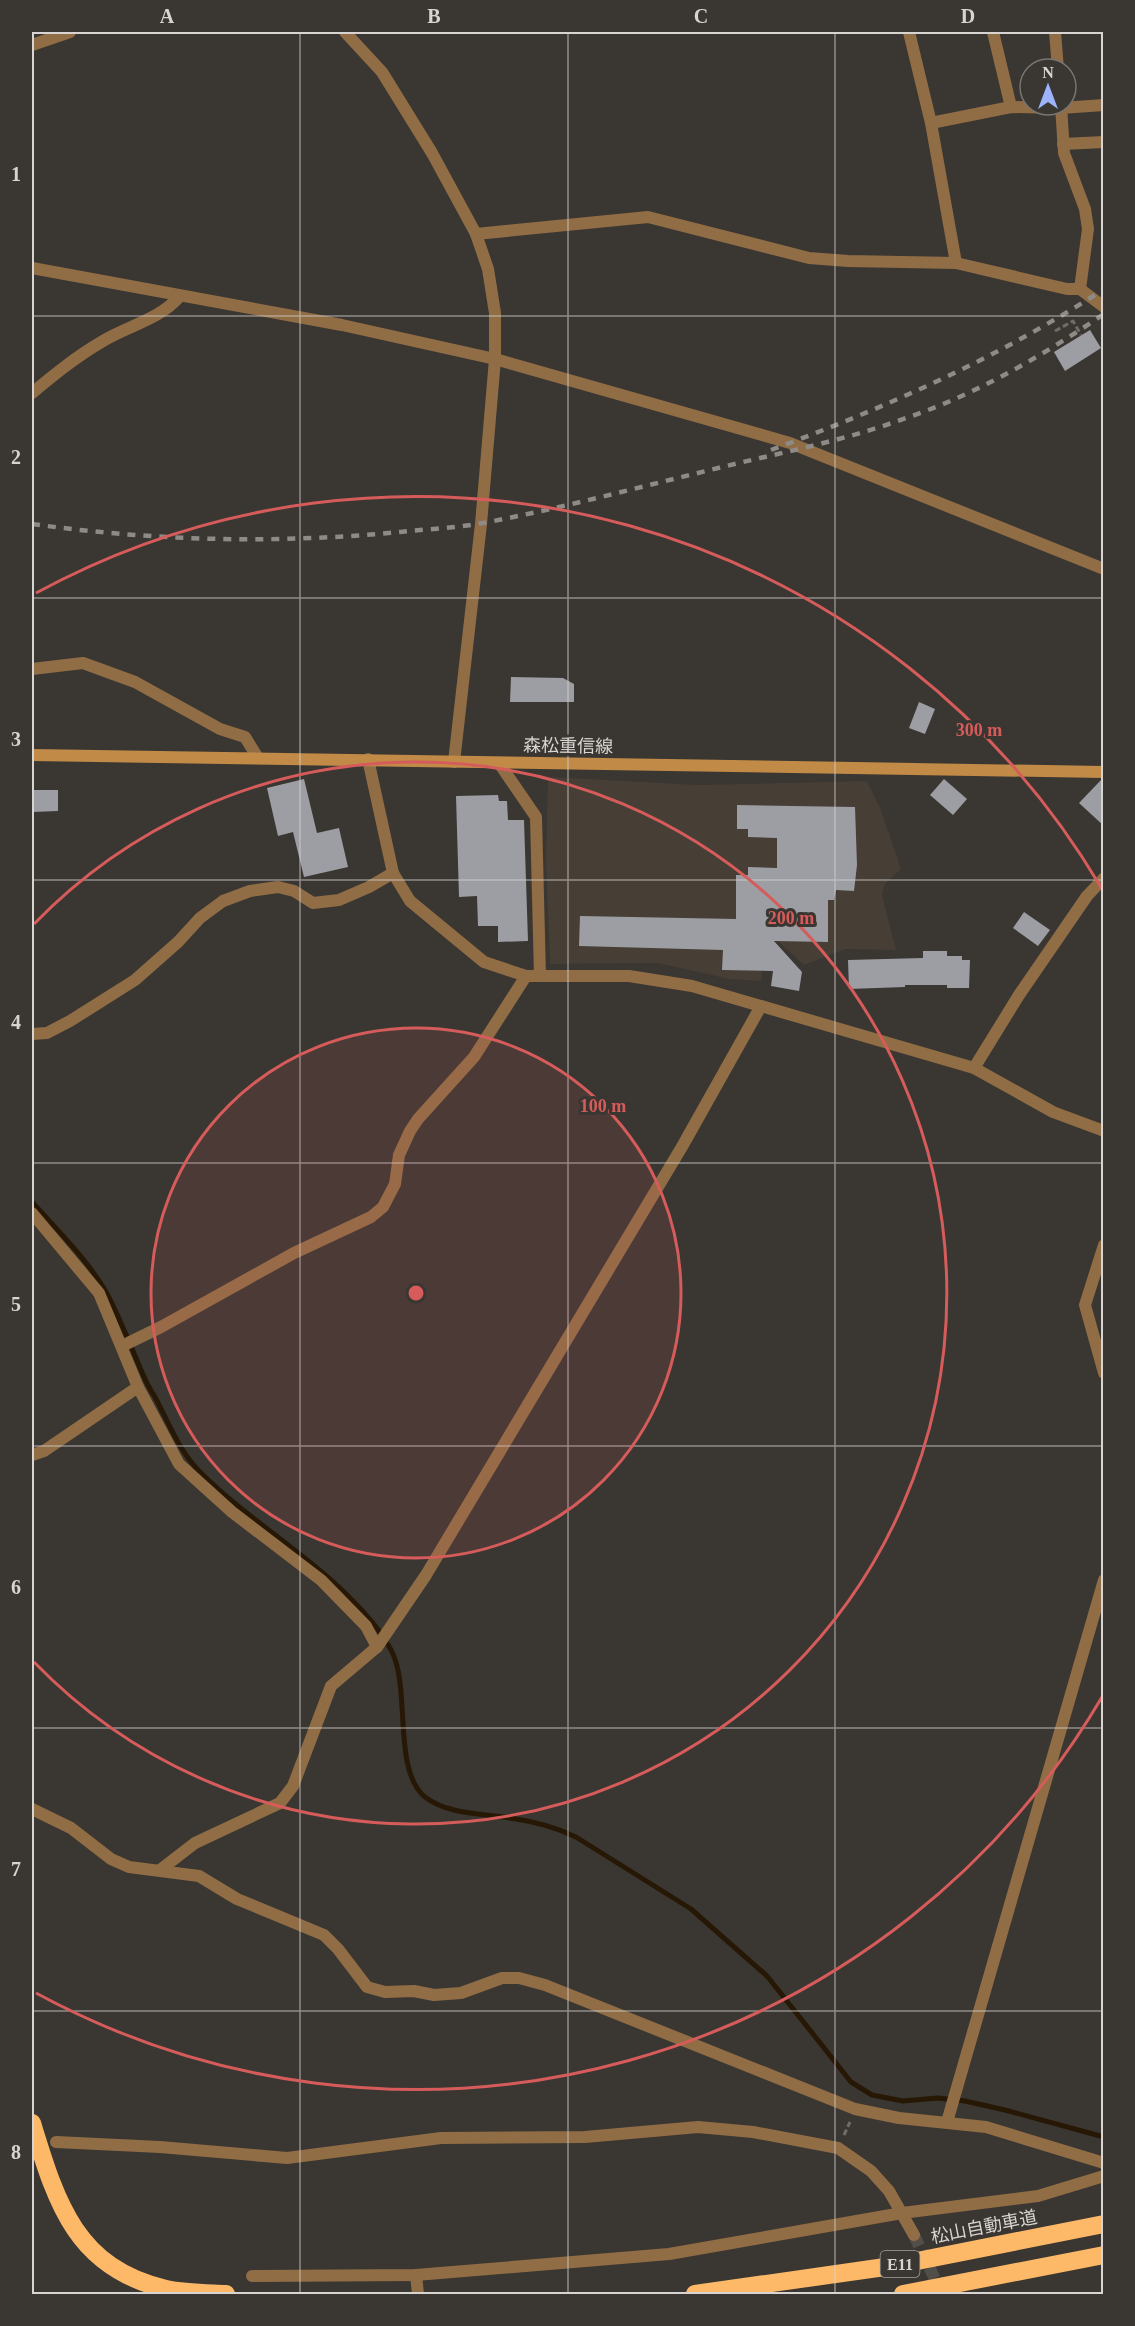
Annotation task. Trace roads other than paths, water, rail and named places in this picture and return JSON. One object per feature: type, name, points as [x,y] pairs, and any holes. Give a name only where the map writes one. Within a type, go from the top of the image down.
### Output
[{"type":"highway","points":[[32,2123],[59,2203],[79,2237],[102,2260],[129,2277],[166,2289],[225,2295]]},
{"type":"highway","name":"松山自動車道","points":[[695,2295],[892,2266],[1104,2224]]},
{"type":"highway","name":"E11","points":[[903,2295],[1104,2255]]},
{"type":"main road","name":"森松重信線","points":[[32,755],[1104,772]]},
{"type":"street","points":[[32,45],[70,32]]},
{"type":"street","points":[[345,32],[382,72],[432,153],[476,234],[488,269],[495,313],[495,359],[481,524],[454,762]]},
{"type":"street","points":[[909,32],[931,123],[956,263]]},
{"type":"street","points":[[993,32],[1011,107]]},
{"type":"street","points":[[1055,32],[1057,57]]},
{"type":"street","points":[[1078,106],[1104,105]]},
{"type":"street","points":[[931,123],[1018,107]]},
{"type":"street","points":[[1062,117],[1064,153],[1085,209],[1088,229],[1080,289]]},
{"type":"street","points":[[1063,144],[1104,142]]},
{"type":"street","points":[[476,234],[648,217],[809,258],[956,263],[1067,289],[1080,289],[1104,307]]},
{"type":"street","points":[[32,268],[179,297],[342,325],[495,359],[790,443],[1104,569]]},
{"type":"street","points":[[32,393],[74,358],[105,339],[169,308],[179,297]]},
{"type":"street","points":[[32,669],[83,663],[135,682],[220,729],[245,737],[258,758]]},
{"type":"street","points":[[368,759],[393,873],[410,901],[484,962],[526,976],[628,976],[692,986],[974,1068],[1053,1112],[1104,1131]]},
{"type":"street","points":[[499,763],[536,817],[540,976]]},
{"type":"street","points":[[32,1034],[47,1033],[55,1029],[135,980],[201,918],[223,902],[250,891],[278,887],[294,891],[313,903],[339,900],[393,873]]},
{"type":"street","points":[[974,1068],[1019,995],[1087,896],[1104,878]]},
{"type":"street","points":[[122,1346],[161,1327],[294,1253],[371,1217],[383,1207],[395,1184],[399,1155],[410,1131],[474,1057],[526,976]]},
{"type":"street","points":[[160,1870],[195,1844],[280,1803],[293,1786],[331,1686],[377,1647],[426,1575],[683,1145],[761,1006]]},
{"type":"street","points":[[32,1213],[99,1293],[138,1387],[179,1464],[232,1512],[321,1580],[366,1626],[377,1647]]},
{"type":"street","points":[[1104,1245],[1085,1305],[1104,1373]]},
{"type":"street","points":[[32,1455],[44,1451],[138,1387]]},
{"type":"street","points":[[947,2122],[1104,1581]]},
{"type":"street","points":[[32,1809],[71,1828],[111,1859],[129,1867],[199,1876],[237,1899],[324,1935],[338,1948],[367,1987],[385,1992],[414,1991],[434,1995],[461,1993],[502,1978],[519,1978],[545,1985],[855,2109],[899,2118],[986,2127],[1104,2163]]},
{"type":"street","points":[[56,2142],[160,2147],[287,2158],[441,2138],[585,2138],[698,2127],[753,2132],[838,2148],[871,2171],[890,2191],[914,2235]]},
{"type":"street","points":[[252,2276],[416,2276],[669,2254],[902,2213],[1038,2196],[1104,2176]]},
{"type":"street","points":[[416,2276],[418,2295]]},
{"type":"waterway","points":[[32,1202],[81,1256],[106,1292],[147,1383],[177,1441],[193,1465],[237,1505],[334,1583],[364,1612],[385,1639],[398,1670],[405,1750],[409,1769],[415,1785],[425,1797],[457,1811],[532,1822],[569,1834],[691,1909],[767,1976],[851,2082],[872,2095],[903,2101],[938,2098],[965,2101],[1104,2137]]},
{"type":"tunnel","points":[[914,2235],[942,2294]]},
{"type":"railway","points":[[771,450],[942,379],[1024,337],[1104,289]]},
{"type":"railway","points":[[32,524],[124,534],[262,539],[354,536],[483,523],[595,499],[832,441],[881,426],[984,386],[1057,345],[1104,314]]}]
